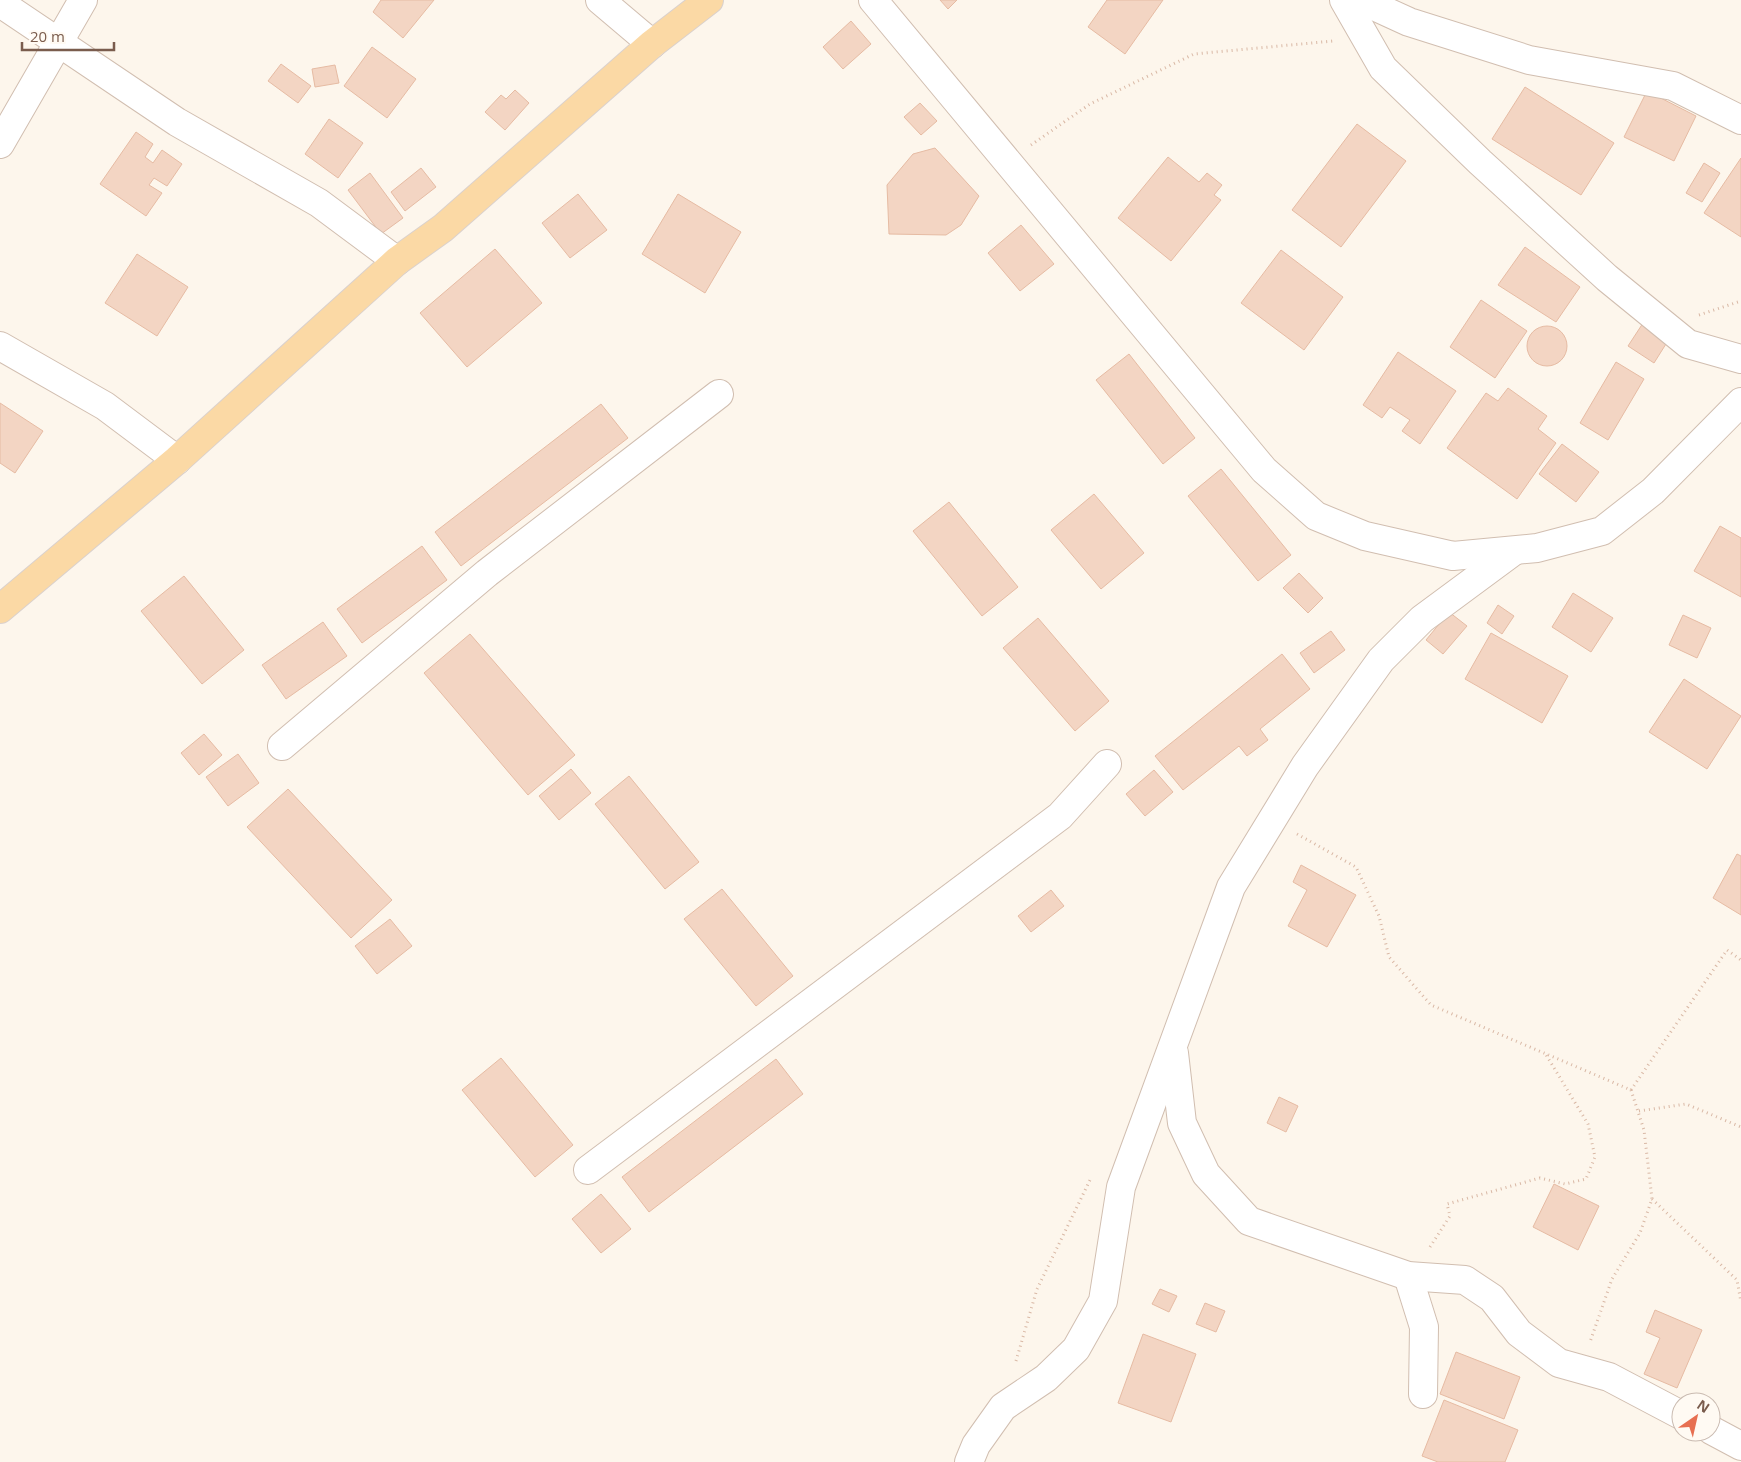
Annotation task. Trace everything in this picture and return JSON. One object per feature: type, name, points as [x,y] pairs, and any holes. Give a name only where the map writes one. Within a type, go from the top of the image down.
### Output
[{"type":"main road","points":[[0,609],[177,460],[397,261],[443,228],[652,44],[710,0]]},
{"type":"street","points":[[0,144],[83,0]]},
{"type":"street","points":[[600,0],[652,44]]},
{"type":"street","points":[[873,0],[1264,470],[1316,516],[1366,536],[1453,556],[1537,548],[1602,531],[1652,491],[1741,402]]},
{"type":"street","points":[[1344,0],[1384,68],[1480,162],[1607,278],[1688,344],[1741,359]]},
{"type":"street","points":[[1361,0],[1409,22],[1529,60],[1673,86],[1741,120]]},
{"type":"street","points":[[0,3],[177,122],[319,203],[397,261]]},
{"type":"street","points":[[0,346],[105,406],[177,460]]},
{"type":"street","points":[[282,746],[487,574],[719,394]]},
{"type":"street","points":[[969,1462],[976,1445],[1002,1407],[1046,1378],[1076,1349],[1103,1301],[1121,1187],[1231,887],[1305,766],[1381,660],[1422,619],[1514,550]]},
{"type":"street","points":[[588,1170],[1060,816],[1107,764]]},
{"type":"street","points":[[1173,1046],[1182,1124],[1206,1174],[1249,1221],[1415,1276],[1465,1280],[1492,1298],[1519,1333],[1558,1363],[1609,1377],[1671,1409]]},
{"type":"street","points":[[1415,1276],[1424,1327],[1423,1394]]},
{"type":"street","points":[[1721,1435],[1741,1446]]},
{"type":"path","points":[[1008,161],[1090,104],[1194,54],[1366,38]]},
{"type":"path","points":[[1665,326],[1741,300]]},
{"type":"path","points":[[1272,821],[1356,867],[1380,916],[1389,957],[1430,1004],[1631,1090],[1644,1130],[1652,1199],[1640,1233],[1612,1279],[1580,1369]]},
{"type":"path","points":[[1631,1090],[1727,950],[1741,960]]},
{"type":"path","points":[[1415,1276],[1430,1245],[1450,1216],[1447,1204],[1540,1178],[1565,1184],[1586,1179],[1595,1157],[1588,1124],[1544,1053]]},
{"type":"path","points":[[1639,1112],[1686,1104],[1741,1127]]},
{"type":"path","points":[[1652,1199],[1737,1280],[1741,1302]]},
{"type":"building","points":[[381,0],[434,0],[403,38],[373,12]]},
{"type":"building","points":[[940,0],[957,0],[948,9]]},
{"type":"building","points":[[1107,0],[1163,0],[1125,54],[1088,27]]},
{"type":"building","points":[[851,21],[871,44],[843,69],[823,47]]},
{"type":"building","points":[[372,47],[416,79],[387,118],[344,86]]},
{"type":"building","points":[[281,64],[311,86],[298,103],[268,81]]},
{"type":"building","points":[[335,65],[339,83],[315,87],[312,69]]},
{"type":"building","points":[[1525,87],[1614,143],[1581,195],[1492,139]]},
{"type":"building","points":[[515,90],[529,103],[505,130],[485,112],[501,95],[506,99]]},
{"type":"building","points":[[1647,91],[1696,116],[1674,161],[1624,137]]},
{"type":"building","points":[[920,103],[937,121],[921,135],[904,117]]},
{"type":"building","points":[[329,119],[363,143],[338,178],[305,154]]},
{"type":"building","points":[[1357,124],[1406,161],[1341,247],[1292,210]]},
{"type":"building","points":[[136,132],[153,144],[145,157],[153,163],[162,150],[182,164],[167,186],[154,178],[149,185],[162,193],[146,216],[100,184]]},
{"type":"building","points":[[935,148],[979,196],[961,225],[946,235],[889,234],[887,185],[913,154]]},
{"type":"building","points":[[1168,157],[1199,182],[1207,173],[1222,185],[1214,195],[1221,200],[1171,261],[1118,218]]},
{"type":"building","points":[[1741,158],[1741,237],[1704,213]]},
{"type":"building","points":[[1704,163],[1720,173],[1702,202],[1686,193]]},
{"type":"building","points":[[421,168],[436,187],[405,211],[391,192]]},
{"type":"building","points":[[370,173],[403,218],[381,234],[348,190]]},
{"type":"building","points":[[578,194],[607,230],[570,258],[542,223]]},
{"type":"building","points":[[678,194],[741,232],[705,293],[642,254]]},
{"type":"building","points":[[1021,225],[1054,264],[1020,291],[988,253]]},
{"type":"building","points":[[1525,247],[1580,287],[1556,322],[1498,285]]},
{"type":"building","points":[[495,249],[542,303],[467,367],[420,313]]},
{"type":"building","points":[[1281,250],[1343,297],[1304,350],[1241,303]]},
{"type":"building","points":[[137,254],[188,287],[157,336],[105,303]]},
{"type":"building","points":[[1481,300],[1527,331],[1495,378],[1450,347]]},
{"type":"building","points":[[1645,320],[1671,336],[1654,363],[1628,346]]},
{"type":"building","points":[[1547,326],[1561,332],[1567,346],[1561,360],[1547,366],[1533,360],[1527,346],[1533,332]]},
{"type":"building","points":[[1398,352],[1456,391],[1420,444],[1402,431],[1410,420],[1390,407],[1382,418],[1363,405]]},
{"type":"building","points":[[1129,354],[1195,438],[1163,464],[1096,380]]},
{"type":"building","points":[[1616,362],[1644,379],[1608,440],[1580,423]]},
{"type":"building","points":[[1508,388],[1547,416],[1538,429],[1556,443],[1517,499],[1447,448],[1486,393],[1498,401]]},
{"type":"building","points":[[0,403],[43,431],[15,473],[0,463]]},
{"type":"building","points":[[601,404],[628,438],[461,566],[435,532]]},
{"type":"building","points":[[1562,444],[1599,472],[1576,502],[1539,474]]},
{"type":"building","points":[[1221,469],[1291,555],[1258,581],[1188,496]]},
{"type":"building","points":[[1094,494],[1144,553],[1101,589],[1051,530]]},
{"type":"building","points":[[949,502],[1018,587],[982,616],[913,531]]},
{"type":"building","points":[[1720,526],[1741,538],[1741,597],[1694,571]]},
{"type":"building","points":[[422,546],[447,580],[362,643],[337,609]]},
{"type":"building","points":[[1299,573],[1323,598],[1308,613],[1283,588]]},
{"type":"building","points":[[184,576],[244,650],[202,684],[141,611]]},
{"type":"building","points":[[1573,593],[1613,618],[1591,652],[1552,627]]},
{"type":"building","points":[[1498,605],[1514,616],[1502,634],[1487,623]]},
{"type":"building","points":[[1449,612],[1467,626],[1443,654],[1426,640]]},
{"type":"building","points":[[1683,615],[1711,628],[1697,658],[1669,645]]},
{"type":"building","points":[[1038,618],[1109,701],[1075,731],[1003,648]]},
{"type":"building","points":[[323,622],[347,656],[286,699],[262,665]]},
{"type":"building","points":[[1331,631],[1345,650],[1314,673],[1300,653]]},
{"type":"building","points":[[1491,633],[1568,676],[1542,723],[1465,679]]},
{"type":"building","points":[[470,634],[575,755],[528,795],[424,673]]},
{"type":"building","points":[[1282,654],[1310,689],[1260,729],[1268,740],[1247,756],[1239,746],[1183,790],[1155,756]]},
{"type":"building","points":[[1684,679],[1741,716],[1707,769],[1649,732]]},
{"type":"building","points":[[204,734],[222,755],[199,775],[181,753]]},
{"type":"building","points":[[238,754],[259,783],[228,806],[206,777]]},
{"type":"building","points":[[571,769],[591,793],[559,820],[539,796]]},
{"type":"building","points":[[1154,770],[1173,792],[1145,816],[1126,794]]},
{"type":"building","points":[[629,776],[699,862],[665,889],[595,804]]},
{"type":"building","points":[[288,789],[392,900],[351,938],[247,827]]},
{"type":"building","points":[[1737,854],[1741,856],[1741,915],[1713,898]]},
{"type":"building","points":[[1301,865],[1356,895],[1327,947],[1288,926],[1307,890],[1293,882]]},
{"type":"building","points":[[722,889],[793,976],[756,1006],[684,919]]},
{"type":"building","points":[[1051,890],[1064,906],[1031,932],[1018,916]]},
{"type":"building","points":[[390,919],[412,946],[377,974],[355,946]]},
{"type":"building","points":[[501,1058],[573,1145],[535,1177],[462,1090]]},
{"type":"building","points":[[776,1059],[803,1094],[649,1212],[622,1177]]},
{"type":"building","points":[[1279,1097],[1298,1106],[1286,1132],[1267,1123]]},
{"type":"building","points":[[1554,1184],[1599,1206],[1578,1250],[1533,1227]]},
{"type":"building","points":[[601,1194],[631,1229],[601,1253],[572,1219]]},
{"type":"building","points":[[1160,1289],[1177,1296],[1169,1312],[1152,1304]]},
{"type":"building","points":[[1205,1303],[1225,1311],[1216,1332],[1196,1324]]},
{"type":"building","points":[[1655,1310],[1702,1330],[1677,1388],[1644,1374],[1660,1338],[1646,1332]]},
{"type":"building","points":[[1143,1334],[1196,1354],[1171,1422],[1118,1403]]},
{"type":"building","points":[[1456,1352],[1520,1377],[1504,1419],[1440,1394]]},
{"type":"building","points":[[1444,1400],[1518,1430],[1505,1462],[1438,1462],[1422,1456]]}]
